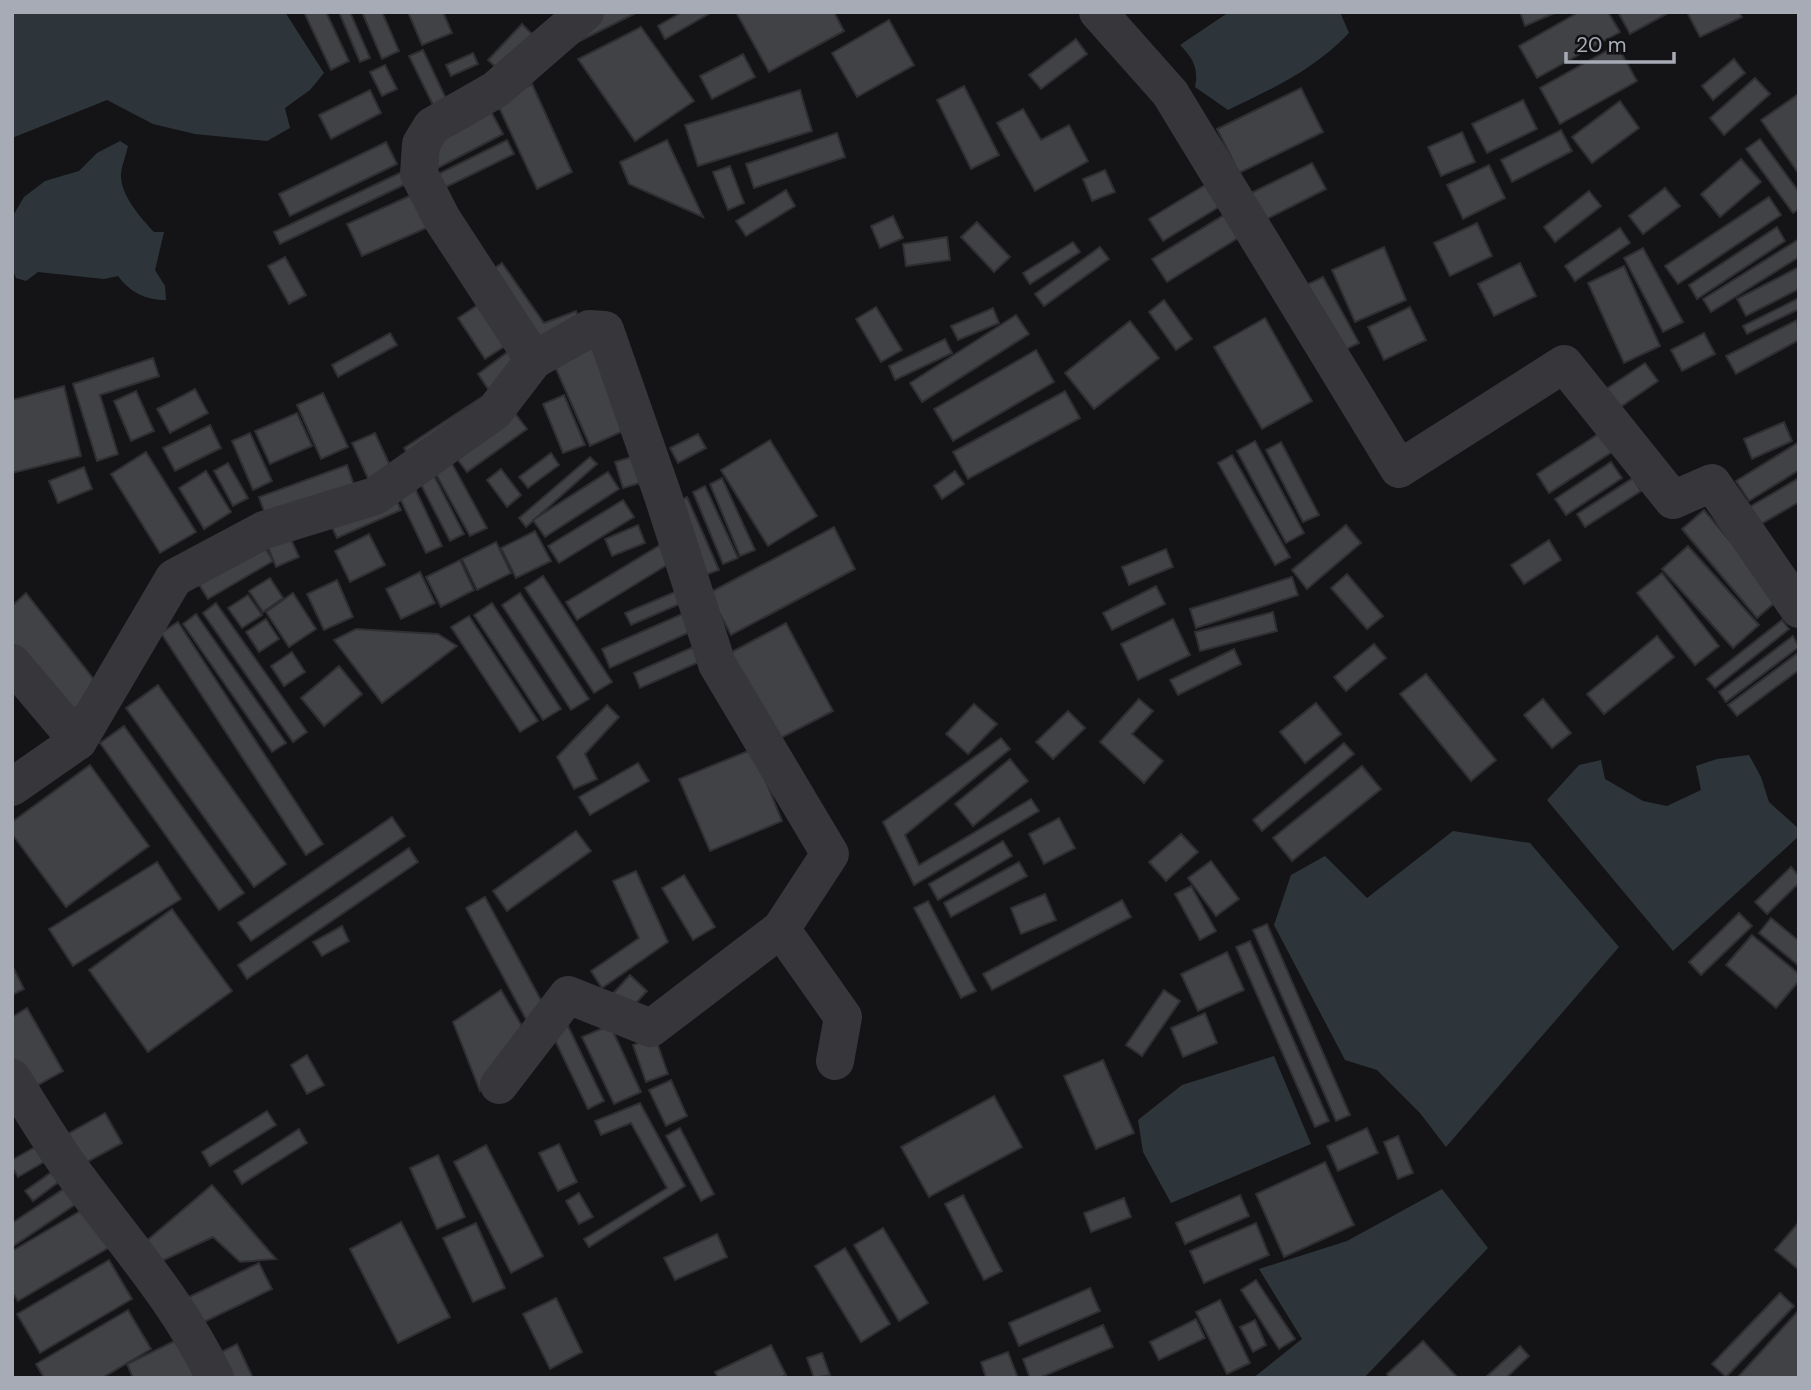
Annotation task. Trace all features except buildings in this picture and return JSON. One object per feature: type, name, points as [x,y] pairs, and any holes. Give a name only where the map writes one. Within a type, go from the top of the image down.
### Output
[{"type":"street","points":[[534,360],[442,219],[419,174],[421,144],[432,126],[495,90],[585,12]]},
{"type":"street","points":[[1098,12],[1170,93],[1399,468],[1564,363],[1674,499],[1712,483],[1799,609]]},
{"type":"street","points":[[12,787],[78,741],[174,578],[264,530],[375,496],[494,412],[534,360],[589,329],[605,330],[663,496],[717,664],[830,854],[781,929],[651,1028],[568,995],[499,1085]]},
{"type":"street","points":[[12,663],[78,741]]},
{"type":"street","points":[[781,929],[843,1017],[835,1061]]},
{"type":"street","points":[[12,1078],[69,1167],[147,1268],[199,1344],[215,1378]]},
{"type":"shaded area","points":[[12,12],[285,12],[324,73],[310,90],[285,108],[290,128],[267,141],[195,134],[153,124],[107,100],[12,138]]},
{"type":"shaded area","points":[[1229,12],[1340,12],[1349,33],[1307,68],[1228,110],[1195,87],[1194,64],[1180,45]]},
{"type":"shaded area","points":[[120,141],[128,146],[121,174],[124,190],[154,232],[164,232],[155,270],[165,286],[166,300],[139,294],[118,276],[104,279],[38,272],[26,281],[16,278],[12,268],[14,214],[24,197],[45,181],[79,171],[97,153]]},
{"type":"shaded area","points":[[1749,755],[1761,777],[1769,802],[1799,829],[1799,836],[1673,951],[1547,800],[1579,765],[1601,760],[1605,779],[1643,801],[1667,806],[1701,790],[1696,766],[1717,759]]},
{"type":"shaded area","points":[[1453,831],[1530,843],[1619,947],[1446,1147],[1420,1113],[1377,1070],[1345,1060],[1274,925],[1291,875],[1325,856],[1367,898]]},
{"type":"shaded area","points":[[1274,1056],[1311,1144],[1171,1203],[1143,1152],[1138,1120],[1182,1085]]},
{"type":"shaded area","points":[[1442,1189],[1488,1248],[1364,1378],[1253,1378],[1302,1339],[1259,1269],[1347,1241]]}]
